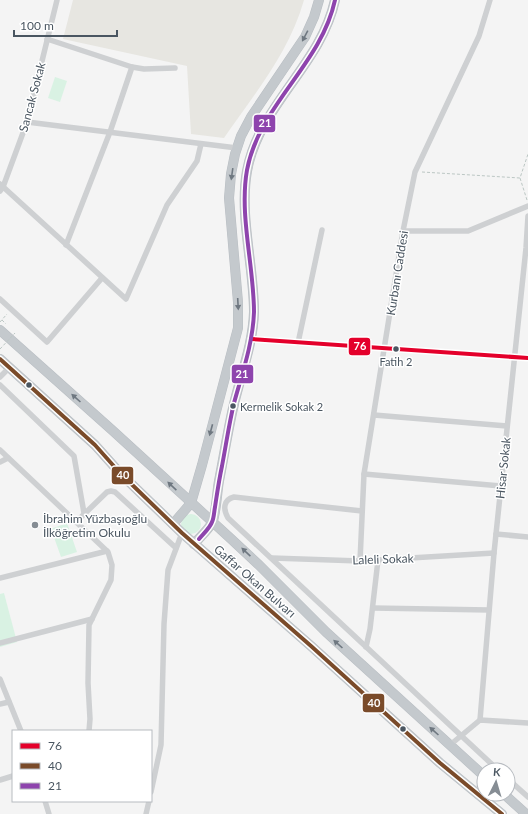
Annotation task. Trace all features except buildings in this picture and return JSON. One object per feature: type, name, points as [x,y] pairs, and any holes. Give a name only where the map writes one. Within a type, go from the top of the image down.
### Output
[{"type":"highway","points":[[173,524],[190,503],[202,465],[238,328],[238,302],[229,198],[232,168],[237,148],[241,136],[251,117],[305,37],[314,17],[319,0]]},
{"type":"highway","points":[[194,544],[213,522],[234,406],[251,339],[254,311],[244,193],[249,161],[255,143],[265,122],[309,60],[321,39],[329,23],[335,0]]},
{"type":"highway","name":"Gaffar Okan Bulvarı","points":[[0,330],[112,430],[190,503],[213,522],[259,565],[326,632],[476,769]]},
{"type":"highway","name":"Gaffar Okan Bulvarı","points":[[0,359],[95,445],[120,473],[194,544],[311,646],[440,762],[502,814]]},
{"type":"highway","points":[[513,802],[526,814]]},
{"type":"street","name":"Sancak Sokak","points":[[1,187],[27,122],[57,0]]},
{"type":"street","name":"Kurbanı Caddesi","points":[[360,561],[364,474],[403,231],[415,172],[479,36],[490,0]]},
{"type":"street","points":[[48,39],[132,67],[144,69],[175,68]]},
{"type":"street","points":[[66,245],[110,132],[132,67]]},
{"type":"street","points":[[27,122],[237,148]]},
{"type":"street","points":[[1,187],[126,299],[168,205],[197,161],[200,144]]},
{"type":"street","points":[[403,231],[468,231],[528,205]]},
{"type":"street","name":"Hisar Sokak","points":[[480,720],[494,553],[526,248],[528,216]]},
{"type":"street","points":[[298,343],[322,230]]},
{"type":"street","points":[[0,299],[47,342],[102,278]]},
{"type":"street","points":[[251,339],[528,358]]},
{"type":"street","points":[[0,377],[9,368]]},
{"type":"street","points":[[0,384],[74,456],[84,513]]},
{"type":"street","points":[[374,415],[507,426]]},
{"type":"street","points":[[0,450],[107,551],[111,561],[112,575],[107,590],[89,625],[88,683],[90,713],[88,730]]},
{"type":"street","points":[[0,462],[8,458]]},
{"type":"street","points":[[364,474],[501,486]]},
{"type":"street","points":[[76,522],[106,492],[115,492],[176,548]]},
{"type":"street","points":[[362,511],[234,498],[225,502],[224,506],[228,518],[489,762]]},
{"type":"street","points":[[152,787],[161,745],[164,624],[168,570],[182,533]]},
{"type":"street","points":[[496,534],[528,537]]},
{"type":"street","points":[[0,578],[107,551]]},
{"type":"street","name":"Laleli Sokak","points":[[272,558],[360,561],[494,553]]},
{"type":"street","points":[[366,647],[373,608],[378,560]]},
{"type":"street","points":[[373,608],[489,610]]},
{"type":"street","points":[[0,643],[92,619]]},
{"type":"street","points":[[0,679],[21,730]]},
{"type":"street","points":[[0,704],[9,702]]},
{"type":"street","points":[[450,745],[480,720],[528,723]]},
{"type":"street","points":[[0,780],[12,776]]},
{"type":"street","points":[[516,787],[528,798]]},
{"type":"street","points":[[45,802],[49,814]]},
{"type":"street","points":[[146,814],[149,802]]},
{"type":"path","points":[[528,154],[520,178],[528,205]]},
{"type":"path","points":[[415,172],[520,178]]},
{"type":"path","points":[[0,322],[11,309]]},
{"type":"path","points":[[0,349],[15,332]]},
{"type":"green space","points":[[55,77],[67,81],[60,102],[48,98]]},
{"type":"green space","points":[[191,514],[198,517],[201,524],[198,531],[191,534],[184,531],[181,524],[184,517]]},
{"type":"green space","points":[[67,523],[77,552],[61,557],[51,529]]},
{"type":"green space","points":[[4,593],[17,642],[0,647],[0,594]]},
{"type":"sand","points":[[73,0],[304,0],[290,38],[259,89],[224,138],[191,134],[187,66],[63,39]]},
{"type":"transit line","name":"21","points":[[199,539],[210,526],[213,519],[234,403],[252,335],[254,312],[245,205],[247,170],[254,147],[264,125],[317,45],[328,23],[335,0]]},
{"type":"transit line","name":"76","points":[[251,339],[528,358]]},
{"type":"transit line","name":"40","points":[[0,359],[95,445],[120,473],[182,533],[311,646],[440,763],[502,814]]},
{"type":"place","name":"Fatih 2","points":[[396,349]]},
{"type":"place","name":"Kermelik Sokak 2","points":[[233,406]]},
{"type":"place","name":"İbrahim Yüzbaşıoğlu İlköğretim Okulu","points":[[35,525]]}]
